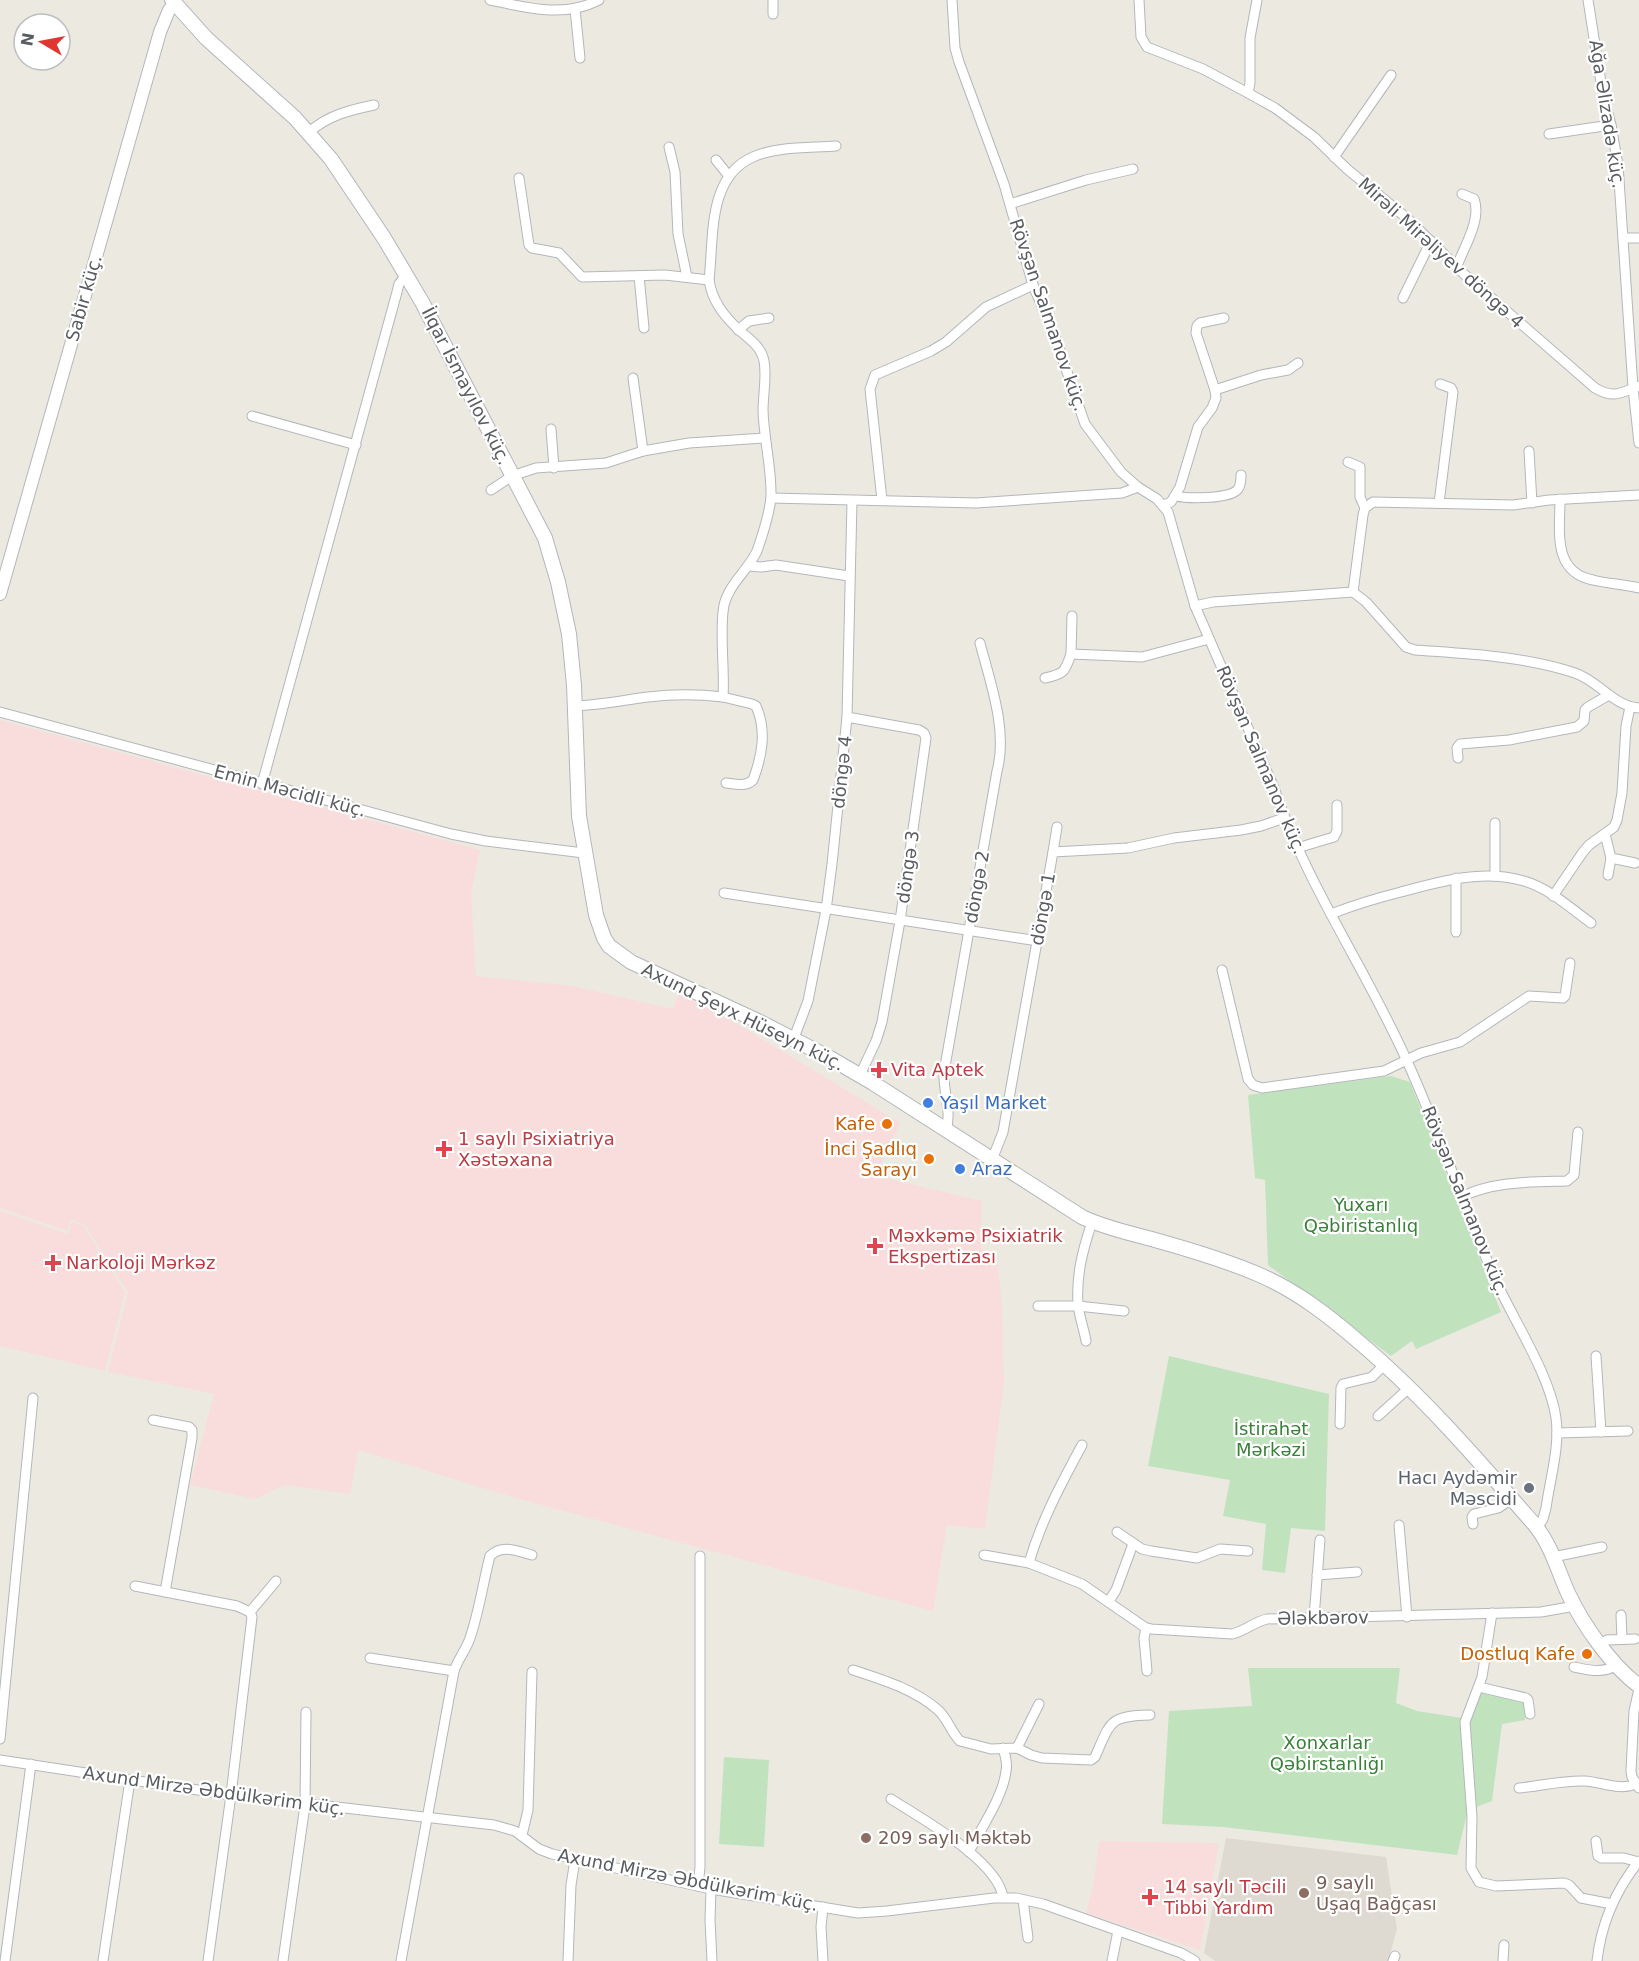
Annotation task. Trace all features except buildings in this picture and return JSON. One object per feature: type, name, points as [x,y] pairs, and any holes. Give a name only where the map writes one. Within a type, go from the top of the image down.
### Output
[{"type":"main road","name":"İlqar İsmayılov küç.","points":[[173,2],[212,45],[309,132],[331,159],[406,275],[459,370],[534,515],[550,552],[569,634],[577,797],[584,853]]},
{"type":"main road","name":"Axund Şeyx Hüseyn küç.","points":[[584,853],[596,915],[604,938],[609,946],[631,962],[794,1038],[860,1075],[1062,1205],[1092,1221],[1193,1251],[1279,1284],[1322,1312],[1385,1364],[1409,1388],[1468,1448],[1537,1528],[1575,1606],[1617,1665],[1639,1688]]},
{"type":"street","points":[[490,0],[533,4],[563,11],[599,0]]},
{"type":"street","points":[[773,0],[773,14]]},
{"type":"street","name":"Rövşən Salmanov küç.","points":[[952,0],[954,40],[958,62],[1010,204],[1033,285],[1063,357],[1085,424],[1121,472],[1137,487],[1164,505],[1173,524],[1195,606],[1274,788],[1297,848],[1373,991],[1407,1061],[1496,1281],[1549,1389],[1557,1433],[1546,1508],[1537,1528]]},
{"type":"street","name":"Mirəli Mirəliyev döngə 4","points":[[1139,0],[1141,37],[1147,47],[1203,69],[1248,93],[1275,108],[1314,137],[1594,388],[1614,395],[1636,387]]},
{"type":"street","points":[[1248,93],[1250,38],[1257,0]]},
{"type":"street","name":"Ağa Əlizadə küç.","points":[[1588,0],[1618,165],[1639,443]]},
{"type":"street","name":"Sabir küç.","points":[[0,594],[160,32],[173,2]]},
{"type":"street","points":[[575,9],[580,58]]},
{"type":"street","points":[[1334,157],[1391,75]]},
{"type":"street","points":[[309,132],[330,117],[374,105]]},
{"type":"street","points":[[1549,134],[1611,125]]},
{"type":"street","points":[[723,697],[724,606],[733,585],[756,553],[771,498],[765,438],[763,394],[766,372],[764,358],[754,343],[723,314],[710,292],[714,217],[718,199],[728,175],[754,156],[776,151],[836,146]]},
{"type":"street","points":[[669,147],[675,172],[678,234],[687,277]]},
{"type":"street","points":[[716,160],[728,175]]},
{"type":"street","points":[[1010,204],[1086,180],[1133,169]]},
{"type":"street","points":[[519,178],[529,245],[532,248],[559,253],[582,277],[687,277],[709,280]]},
{"type":"street","points":[[1457,266],[1476,216],[1477,207],[1473,199],[1462,194]]},
{"type":"street","points":[[1623,238],[1639,238]]},
{"type":"street","points":[[1403,298],[1431,241]]},
{"type":"street","points":[[262,784],[399,284],[406,275]]},
{"type":"street","points":[[639,276],[644,328]]},
{"type":"street","points":[[882,500],[870,390],[874,375],[931,351],[946,342],[986,307],[1033,285]]},
{"type":"street","points":[[738,330],[749,321],[769,318]]},
{"type":"street","points":[[1164,505],[1176,496],[1198,427],[1216,398],[1196,333],[1197,326],[1200,323],[1224,318]]},
{"type":"street","points":[[1215,390],[1261,375],[1287,370],[1298,363]]},
{"type":"street","points":[[633,378],[643,451]]},
{"type":"street","points":[[1439,503],[1453,392],[1451,388],[1440,384]]},
{"type":"street","points":[[252,416],[356,445]]},
{"type":"street","points":[[551,429],[554,468]]},
{"type":"street","points":[[491,490],[512,476],[536,468],[606,463],[643,451],[689,443],[765,438]]},
{"type":"street","points":[[1529,451],[1532,503]]},
{"type":"street","points":[[1348,462],[1360,467],[1360,497],[1365,507],[1353,592]]},
{"type":"street","points":[[1176,496],[1196,498],[1228,495],[1237,491],[1242,475]]},
{"type":"street","points":[[771,498],[976,503],[1122,493],[1137,487]]},
{"type":"street","points":[[1365,507],[1373,502],[1514,505],[1560,499],[1639,495]]},
{"type":"street","points":[[1560,499],[1560,549],[1563,560],[1582,577],[1639,588]]},
{"type":"street","name":"döngə 4","points":[[794,1038],[808,1001],[826,909],[847,717],[852,501]]},
{"type":"street","points":[[748,566],[776,565],[849,576]]},
{"type":"street","points":[[1195,606],[1214,602],[1353,592],[1366,602],[1407,647],[1415,650],[1488,655],[1523,661],[1586,677],[1618,702],[1635,707],[1626,726],[1620,811],[1614,827],[1589,844],[1553,896]]},
{"type":"street","points":[[1045,678],[1062,674],[1066,669],[1071,654],[1072,616]]},
{"type":"street","points":[[1071,654],[1142,657],[1209,639]]},
{"type":"street","name":"döngə 2","points":[[946,1131],[949,1113],[944,1087],[944,1072],[996,771],[1001,755],[995,696],[980,643]]},
{"type":"street","points":[[574,706],[652,696],[699,694],[723,697],[756,706],[762,733],[762,753],[753,780],[750,784],[745,785],[726,783]]},
{"type":"street","points":[[1458,758],[1457,748],[1460,744],[1509,740],[1577,727],[1584,721],[1585,710],[1588,707],[1609,695]]},
{"type":"street","name":"Emin Məcidli küç.","points":[[0,712],[451,834],[486,841],[584,853]]},
{"type":"street","name":"döngə 3","points":[[847,717],[919,730],[926,738],[900,921],[882,1022],[860,1075]]},
{"type":"street","points":[[1297,848],[1334,837],[1337,831],[1336,805]]},
{"type":"street","name":"döngə 1","points":[[992,1160],[1003,1132],[1053,852],[1128,848],[1181,837],[1251,828],[1284,818]]},
{"type":"street","points":[[1495,824],[1495,876]]},
{"type":"street","points":[[1053,852],[1057,826]]},
{"type":"street","points":[[1605,834],[1611,858],[1608,875]]},
{"type":"street","points":[[1611,858],[1635,863]]},
{"type":"street","points":[[1331,914],[1363,902],[1456,878],[1495,876],[1526,881],[1591,922]]},
{"type":"street","points":[[1456,878],[1456,932]]},
{"type":"street","points":[[724,893],[1038,941]]},
{"type":"street","points":[[1222,970],[1248,1079],[1253,1085],[1262,1088],[1374,1074],[1421,1053],[1460,1042],[1529,996],[1563,998],[1570,963]]},
{"type":"street","points":[[1461,1197],[1490,1186],[1571,1179],[1574,1175],[1578,1132]]},
{"type":"street","points":[[1086,1341],[1078,1306],[1079,1272],[1092,1221]]},
{"type":"street","points":[[1038,1306],[1078,1306],[1124,1311]]},
{"type":"street","points":[[1596,1356],[1601,1432]]},
{"type":"street","points":[[1340,1424],[1343,1384],[1372,1377],[1385,1364]]},
{"type":"street","points":[[1378,1416],[1409,1388]]},
{"type":"street","points":[[0,1739],[33,1398]]},
{"type":"street","points":[[153,1420],[189,1427],[192,1430],[165,1592]]},
{"type":"street","points":[[1557,1433],[1628,1431]]},
{"type":"street","points":[[1029,1563],[1048,1509],[1082,1445]]},
{"type":"street","points":[[1473,1524],[1474,1514],[1498,1508],[1512,1499]]},
{"type":"street","points":[[1399,1525],[1407,1617]]},
{"type":"street","points":[[1117,1532],[1142,1549],[1197,1558],[1220,1549],[1248,1551]]},
{"type":"street","points":[[1314,1618],[1320,1540]]},
{"type":"street","points":[[1109,1601],[1116,1590],[1133,1544]]},
{"type":"street","points":[[1553,1557],[1602,1546]]},
{"type":"street","points":[[402,1961],[454,1671],[469,1642],[490,1556],[495,1550],[504,1548],[532,1555]]},
{"type":"street","points":[[984,1555],[1029,1563],[1082,1584],[1109,1601],[1146,1628],[1144,1638],[1147,1671]]},
{"type":"street","points":[[698,1886],[700,1858],[700,1556]]},
{"type":"street","points":[[1317,1575],[1357,1572]]},
{"type":"street","points":[[250,1612],[276,1581]]},
{"type":"street","points":[[135,1586],[237,1606],[250,1612]]},
{"type":"street","name":"Ələkbərov","points":[[1146,1628],[1232,1634],[1240,1633],[1257,1622],[1268,1619],[1541,1612],[1575,1606]]},
{"type":"street","points":[[208,1961],[253,1624],[250,1612]]},
{"type":"street","points":[[1492,1613],[1479,1687],[1466,1716],[1465,1729],[1472,1817],[1471,1860],[1475,1878],[1479,1882],[1496,1886],[1564,1883],[1569,1885],[1581,1898],[1612,1904]]},
{"type":"street","points":[[1621,1615],[1622,1639]]},
{"type":"street","points":[[1601,1644],[1607,1640],[1635,1639]]},
{"type":"street","points":[[370,1658],[454,1671]]},
{"type":"street","points":[[1574,1667],[1600,1671],[1617,1665]]},
{"type":"street","points":[[853,1670],[908,1690],[925,1700],[946,1718],[960,1741],[991,1749],[1017,1748],[1042,1758],[1091,1760],[1113,1722],[1127,1716],[1150,1715]]},
{"type":"street","points":[[522,1835],[528,1810],[532,1672]]},
{"type":"street","points":[[1479,1687],[1526,1698],[1530,1714]]},
{"type":"street","points":[[1519,1788],[1571,1781],[1625,1787],[1637,1786],[1632,1778],[1631,1761],[1634,1711],[1639,1688]]},
{"type":"street","points":[[1017,1748],[1039,1704]]},
{"type":"street","points":[[283,1961],[305,1805],[306,1712]]},
{"type":"street","points":[[969,1852],[999,1793],[1006,1773],[1004,1748]]},
{"type":"street","name":"Axund Mirzə Əbdülkərim küç.","points":[[0,1760],[305,1805],[494,1825],[515,1831],[539,1849],[575,1860],[711,1889],[823,1907],[869,1913],[1003,1897],[1023,1900],[1043,1904],[1181,1953],[1195,1961]]},
{"type":"street","points":[[5,1961],[5,1926],[31,1764]]},
{"type":"street","points":[[103,1961],[130,1780]]},
{"type":"street","points":[[891,1799],[969,1852],[999,1882],[1003,1897]]},
{"type":"street","points":[[1596,1841],[1598,1856],[1601,1858],[1624,1858],[1639,1862],[1612,1904],[1601,1938],[1599,1960]]},
{"type":"street","points":[[568,1961],[571,1885],[575,1860]]},
{"type":"street","points":[[711,1889],[712,1961]]},
{"type":"street","points":[[1023,1900],[1028,1938]]},
{"type":"street","points":[[823,1907],[821,1927],[823,1961]]},
{"type":"street","points":[[1112,1961],[1118,1932]]},
{"type":"street","points":[[1503,1961],[1504,1945]]},
{"type":"shaded area","name":"1 saylı Psixiatriya Xəstəxana","points":[[0,720],[480,850],[471,893],[476,976],[573,986],[673,1009],[679,993],[746,1029],[900,1123],[876,1176],[982,1201],[981,1250],[996,1251],[1002,1305],[1004,1384],[985,1529],[947,1525],[933,1611],[516,1498],[359,1450],[350,1494],[285,1485],[255,1499],[190,1485],[214,1394],[108,1372],[128,1292],[84,1224],[71,1220],[67,1231],[0,1208]]},
{"type":"shaded area","name":"Narkoloji Mərkəz","points":[[0,1211],[68,1234],[72,1222],[83,1225],[125,1292],[105,1371],[0,1346]]},
{"type":"shaded area","name":"9 saylı Uşaq Bağçası","points":[[1226,1838],[1386,1857],[1397,1929],[1388,1961],[1215,1961],[1204,1953]]},
{"type":"shaded area","name":"14 saylı Təcili Tibbi Yardım","points":[[1099,1841],[1219,1843],[1200,1950],[1086,1913],[1094,1881]]},
{"type":"green space","name":"Yuxarı Qəbiristanlıq","points":[[1391,1076],[1410,1082],[1501,1312],[1416,1349],[1412,1341],[1391,1356],[1268,1265],[1265,1180],[1255,1178],[1248,1095]]},
{"type":"green space","name":"İstirahət Mərkəzi","points":[[1169,1356],[1329,1394],[1325,1531],[1291,1528],[1285,1573],[1262,1570],[1266,1524],[1223,1516],[1230,1480],[1148,1466]]},
{"type":"green space","name":"Xonxarlar Qəbirstanlığı","points":[[1248,1668],[1400,1668],[1396,1703],[1417,1711],[1468,1719],[1483,1691],[1525,1700],[1525,1720],[1502,1724],[1492,1801],[1468,1810],[1457,1855],[1223,1827],[1162,1824],[1169,1711],[1252,1706]]},
{"type":"green space","points":[[724,1757],[769,1760],[764,1847],[719,1844]]},
{"type":"place","name":"Vita Aptek","points":[[879,1070]]},
{"type":"place","name":"Yaşıl Market","points":[[928,1103]]},
{"type":"place","name":"Kafe","points":[[887,1124]]},
{"type":"place","name":"1 saylı Psixiatriya Xəstəxana","points":[[444,1149]]},
{"type":"place","name":"İnci Şadlıq Sarayı","points":[[929,1159]]},
{"type":"place","name":"Araz","points":[[960,1169]]},
{"type":"place","name":"Məxkəmə Psixiatrik Ekspertizası","points":[[875,1246]]},
{"type":"place","name":"Narkoloji Mərkəz","points":[[53,1263]]},
{"type":"place","name":"Hacı Aydəmir Məscidi","points":[[1529,1488]]},
{"type":"place","name":"Dostluq Kafe","points":[[1587,1654]]},
{"type":"place","name":"209 saylı Məktəb","points":[[866,1838]]},
{"type":"place","name":"9 saylı Uşaq Bağçası","points":[[1304,1893]]},
{"type":"place","name":"14 saylı Təcili Tibbi Yardım","points":[[1150,1897]]}]
